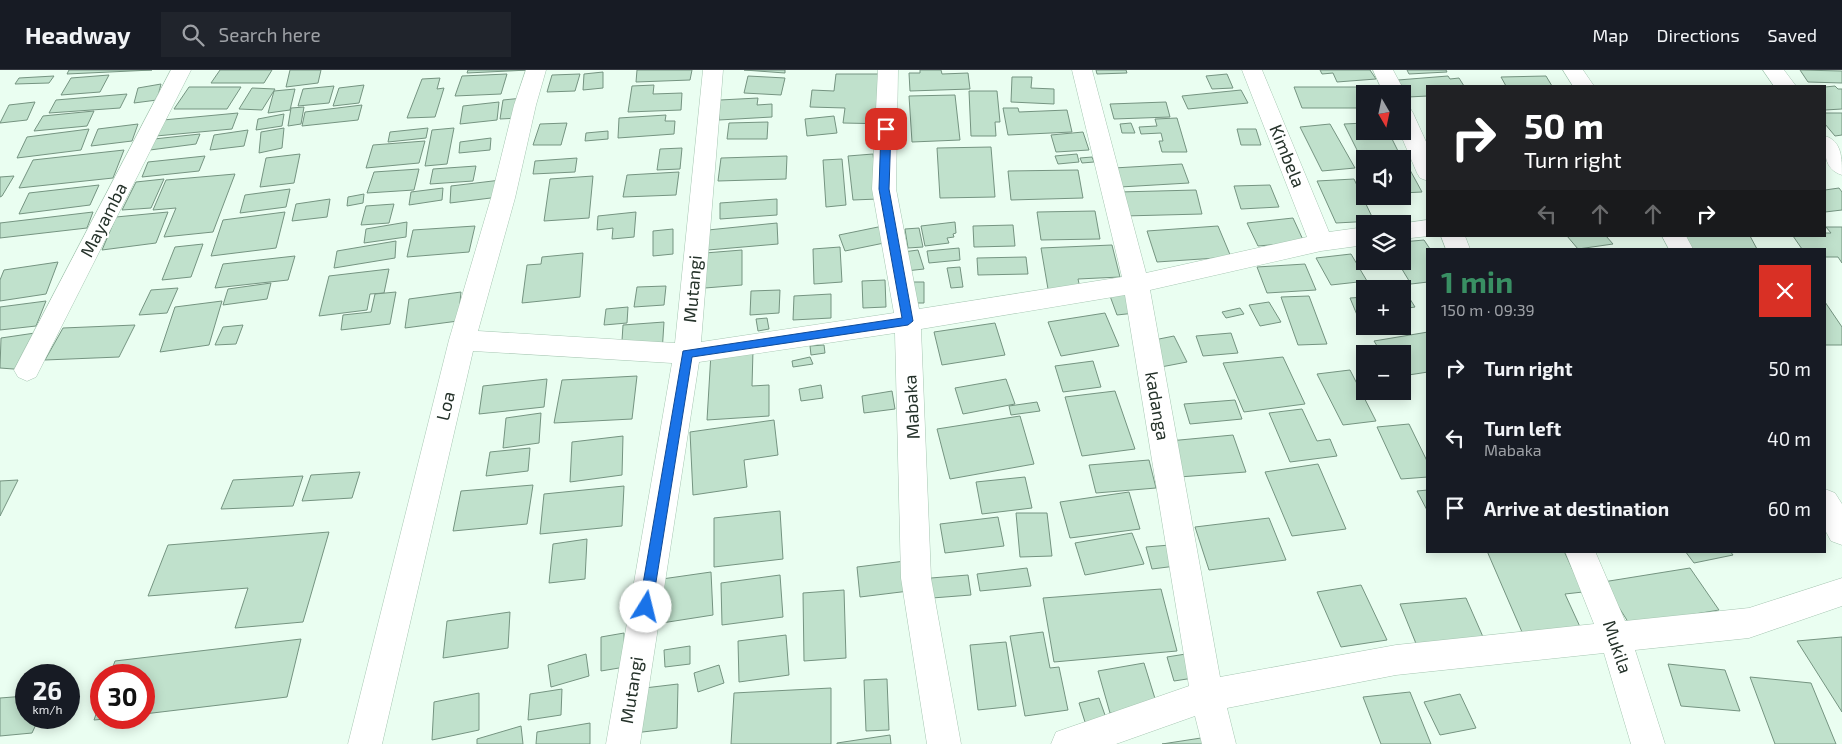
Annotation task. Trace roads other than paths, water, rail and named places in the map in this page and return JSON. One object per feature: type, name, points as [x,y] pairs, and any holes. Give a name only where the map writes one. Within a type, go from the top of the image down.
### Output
[{"type":"street","name":"Mayamba","points":[[27,370],[181,70]]},
{"type":"street","name":"Loa","points":[[365,744],[462,340],[503,198],[525,105],[536,70]]},
{"type":"street","name":"Mutangi","points":[[623,744],[687,354],[713,70]]},
{"type":"street","name":"Mabaka","points":[[888,70],[884,189],[908,321],[916,578],[944,744]]},
{"type":"street","name":"kadanga","points":[[1082,70],[1136,284],[1207,696],[1219,744]]},
{"type":"street","name":"Kimbela","points":[[1252,70],[1321,242]]},
{"type":"street","points":[[1382,70],[1390,85]]},
{"type":"street","points":[[1573,70],[1582,85]]},
{"type":"street","points":[[1773,70],[1784,85]]},
{"type":"street","points":[[1411,133],[1426,168]]},
{"type":"street","points":[[1411,230],[1426,228]]},
{"type":"street","points":[[462,340],[687,354],[1136,284],[1321,242],[1356,237]]},
{"type":"street","points":[[1826,504],[1842,532]]},
{"type":"street","name":"Mukila","points":[[1581,553],[1614,636],[1648,744]]},
{"type":"street","points":[[1068,744],[1207,696],[1396,660],[1749,623],[1842,592]]}]
